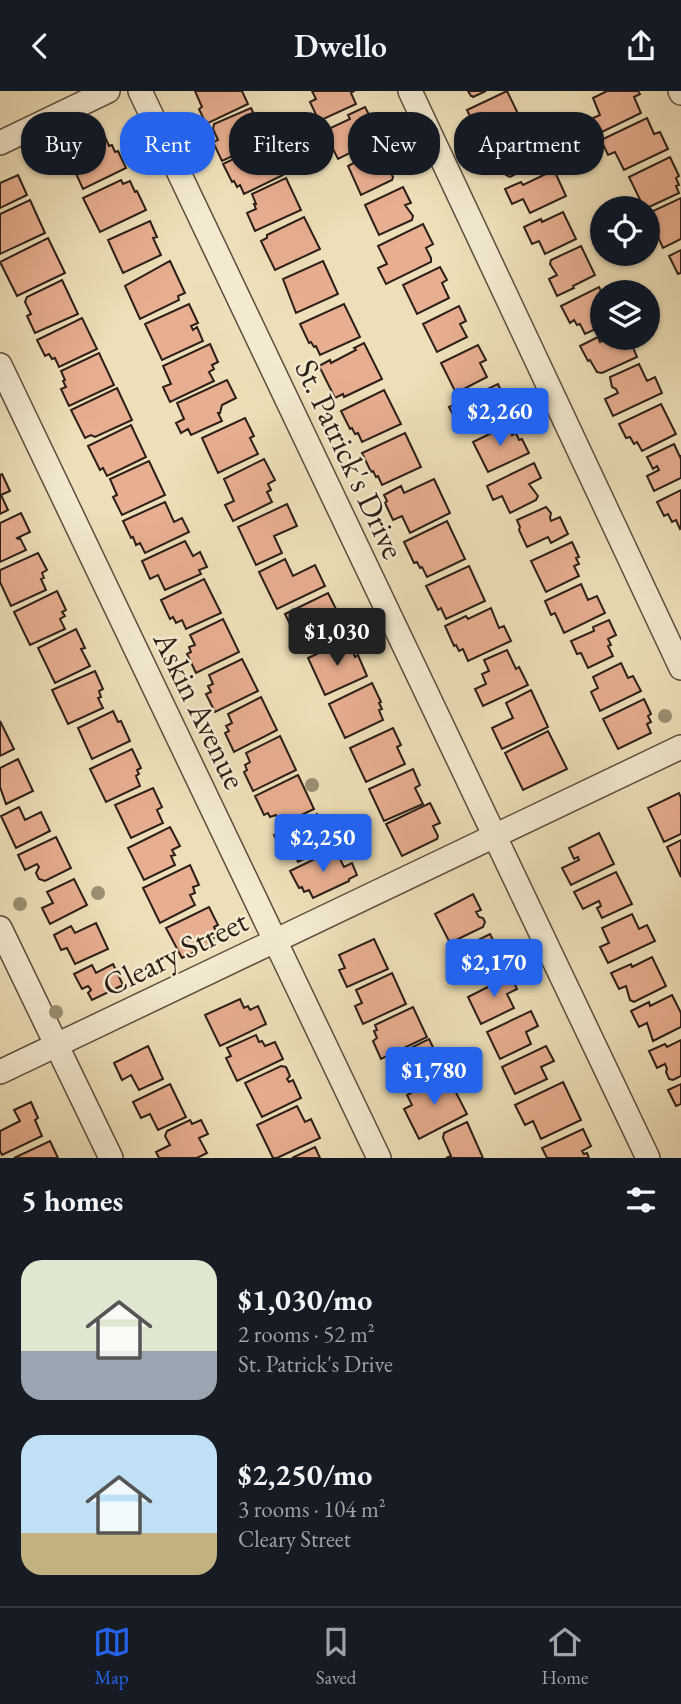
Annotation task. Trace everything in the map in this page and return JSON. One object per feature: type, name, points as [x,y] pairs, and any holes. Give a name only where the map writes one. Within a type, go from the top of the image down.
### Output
[{"type":"street","points":[[0,143],[108,91]]},
{"type":"street","name":"St. Patrick's Drive","points":[[140,91],[648,1158]]},
{"type":"street","points":[[410,91],[681,668]]},
{"type":"street","name":"Askin Avenue","points":[[0,365],[379,1158]]},
{"type":"street","name":"Cleary Street","points":[[0,1072],[681,747]]},
{"type":"street","points":[[0,928],[111,1158]]},
{"type":"building","points":[[195,91],[242,91],[248,104],[215,120],[215,112],[200,112],[199,109],[202,107]]},
{"type":"building","points":[[312,91],[354,91],[351,93],[356,104],[334,114],[315,112],[310,102],[316,99]]},
{"type":"building","points":[[468,91],[486,91],[473,97]]},
{"type":"building","points":[[507,91],[517,112],[468,112],[467,110]]},
{"type":"building","points":[[607,91],[638,91],[640,94],[634,97],[641,113],[604,131],[604,112],[599,112],[593,98]]},
{"type":"building","points":[[365,107],[368,112],[354,112]]},
{"type":"building","points":[[229,118],[229,158],[222,161],[215,146],[215,141],[218,140],[215,124]]},
{"type":"building","points":[[647,118],[654,134],[660,132],[668,149],[624,170],[615,152],[608,155],[604,139]]},
{"type":"building","points":[[348,120],[348,154],[338,159],[334,151],[334,126]]},
{"type":"building","points":[[106,139],[109,146],[112,145],[120,155],[120,171],[83,189],[77,175],[106,175]]},
{"type":"building","points":[[670,157],[679,176],[676,178],[679,185],[676,186],[679,193],[660,202],[660,196],[638,196],[629,177]]},
{"type":"building","points":[[229,161],[229,175],[283,175],[244,194],[240,185],[237,187],[234,181],[232,182],[223,164]]},
{"type":"building","points":[[18,175],[27,195],[0,208],[0,183]]},
{"type":"building","points":[[352,175],[392,175],[392,180],[361,195]]},
{"type":"building","points":[[544,175],[556,175],[566,196],[530,213],[523,199],[512,204],[505,189],[521,182],[523,185]]},
{"type":"building","points":[[286,178],[301,210],[255,231],[247,213],[256,209],[252,194]]},
{"type":"building","points":[[121,180],[123,184],[130,181],[146,210],[100,232],[83,198]]},
{"type":"building","points":[[403,187],[411,203],[405,205],[413,216],[412,220],[379,235],[365,205]]},
{"type":"building","points":[[681,198],[681,239],[663,248],[660,241],[660,208]]},
{"type":"building","points":[[30,200],[45,233],[0,254],[0,214]]},
{"type":"building","points":[[563,212],[576,239],[545,254],[539,241],[532,244],[524,227]]},
{"type":"building","points":[[304,217],[320,249],[275,270],[261,241],[267,238],[267,235]]},
{"type":"building","points":[[150,221],[157,237],[153,238],[161,255],[123,273],[108,240]]},
{"type":"building","points":[[423,224],[433,244],[426,248],[431,262],[386,284],[378,268],[387,264],[378,246]]},
{"type":"building","points":[[48,238],[65,273],[17,296],[0,262]]},
{"type":"building","points":[[581,246],[595,275],[557,296],[549,279],[557,275],[550,264],[551,260]]},
{"type":"building","points":[[681,250],[681,273],[678,274],[669,256]]},
{"type":"building","points":[[170,261],[185,293],[178,296],[179,300],[140,319],[125,286]]},
{"type":"building","points":[[323,261],[338,294],[296,313],[283,279]]},
{"type":"building","points":[[440,267],[447,280],[442,283],[449,298],[417,314],[403,285]]},
{"type":"building","points":[[62,280],[78,314],[35,333],[27,316],[31,314],[25,302],[27,297]]},
{"type":"building","points":[[590,292],[590,332],[585,334],[580,324],[577,325],[574,320],[570,323],[561,306]]},
{"type":"building","points":[[189,304],[198,323],[191,326],[193,330],[197,327],[203,341],[162,360],[145,324]]},
{"type":"building","points":[[344,304],[360,337],[320,355],[316,346],[309,343],[300,324]]},
{"type":"building","points":[[459,306],[466,321],[460,324],[467,337],[437,352],[423,324]]},
{"type":"building","points":[[82,318],[97,349],[59,367],[55,358],[52,359],[49,354],[45,356],[37,340]]},
{"type":"building","points":[[590,341],[590,350],[634,350],[637,357],[602,373],[597,372],[590,360],[588,361],[580,346]]},
{"type":"building","points":[[364,343],[382,379],[344,397],[343,394],[335,398],[319,366],[330,360],[331,363]]},
{"type":"building","points":[[210,344],[218,362],[212,365],[214,369],[209,372],[214,381],[170,402],[163,387],[171,384],[163,366]]},
{"type":"building","points":[[478,345],[486,360],[480,363],[487,377],[456,393],[441,363]]},
{"type":"building","points":[[99,353],[114,385],[69,406],[61,389],[66,387],[61,371]]},
{"type":"building","points":[[639,364],[647,381],[655,377],[662,393],[613,416],[605,399],[618,393],[612,387],[610,377]]},
{"type":"building","points":[[227,380],[236,398],[222,405],[218,413],[222,421],[191,435],[188,429],[181,433],[176,423],[184,419],[177,403]]},
{"type":"building","points":[[498,384],[505,400],[493,406],[500,420],[473,433],[465,417],[456,421],[449,407]]},
{"type":"building","points":[[117,388],[132,420],[95,437],[91,435],[85,438],[71,410]]},
{"type":"building","points":[[384,390],[401,424],[362,442],[358,433],[355,434],[352,428],[350,429],[341,411]]},
{"type":"building","points":[[661,404],[676,434],[642,451],[637,442],[634,444],[630,437],[626,438],[619,424]]},
{"type":"building","points":[[245,418],[254,436],[250,438],[258,454],[218,473],[202,438]]},
{"type":"building","points":[[131,425],[146,457],[107,476],[103,468],[100,470],[88,446]]},
{"type":"building","points":[[508,425],[512,435],[516,433],[519,440],[522,439],[529,453],[488,472],[473,442]]},
{"type":"building","points":[[405,433],[421,467],[382,485],[378,476],[371,472],[362,453]]},
{"type":"building","points":[[674,444],[681,456],[681,478],[654,491],[647,476],[659,470],[657,466],[653,469],[647,457]]},
{"type":"building","points":[[264,459],[275,480],[268,484],[271,490],[267,492],[272,502],[233,521],[225,505],[234,501],[224,479]]},
{"type":"building","points":[[149,461],[165,495],[122,515],[113,497],[117,495],[110,479]]},
{"type":"building","points":[[534,463],[541,478],[529,484],[538,496],[536,500],[510,513],[502,496],[493,500],[487,486]]},
{"type":"building","points":[[2,474],[10,491],[1,495],[8,510],[0,514],[0,475]]},
{"type":"building","points":[[434,479],[450,513],[410,533],[402,516],[393,520],[384,495],[401,486],[404,493]]},
{"type":"building","points":[[681,490],[680,529],[676,520],[672,522],[668,514],[664,516],[657,502]]},
{"type":"building","points":[[165,502],[174,522],[182,518],[189,532],[145,553],[140,543],[136,545],[133,537],[131,538],[123,521]]},
{"type":"building","points":[[287,504],[297,526],[274,536],[282,553],[256,565],[238,527]]},
{"type":"building","points":[[546,507],[551,513],[551,521],[560,517],[568,534],[551,543],[548,537],[527,547],[517,520]]},
{"type":"building","points":[[21,513],[30,532],[17,538],[20,538],[26,550],[0,562],[0,523]]},
{"type":"building","points":[[447,521],[465,559],[427,577],[422,567],[420,568],[417,562],[414,563],[404,542]]},
{"type":"building","points":[[185,541],[193,556],[200,552],[207,567],[199,570],[201,574],[165,590],[158,575],[150,579],[142,561]]},
{"type":"building","points":[[572,542],[579,557],[576,558],[579,564],[574,566],[579,576],[546,592],[531,561]]},
{"type":"building","points":[[38,553],[47,570],[42,573],[44,578],[41,579],[46,590],[11,606],[0,582],[0,570]]},
{"type":"building","points":[[285,559],[293,576],[315,565],[325,586],[277,609],[259,572]]},
{"type":"building","points":[[469,566],[485,601],[446,619],[441,608],[438,610],[426,586]]},
{"type":"building","points":[[204,579],[221,613],[186,629],[182,620],[176,623],[173,617],[170,619],[161,600]]},
{"type":"building","points":[[581,584],[588,600],[597,596],[605,613],[564,633],[555,613],[551,615],[545,601]]},
{"type":"building","points":[[57,591],[66,610],[62,612],[65,616],[60,619],[65,629],[30,645],[14,612]]},
{"type":"building","points":[[328,593],[339,615],[336,615],[340,622],[336,624],[341,633],[303,651],[285,614]]},
{"type":"building","points":[[491,608],[499,628],[504,626],[511,641],[468,661],[463,649],[459,651],[456,645],[454,646],[445,626]]},
{"type":"building","points":[[223,619],[239,652],[196,673],[187,654],[191,652],[189,647],[195,645],[190,635]]},
{"type":"building","points":[[609,620],[616,635],[608,639],[613,656],[588,668],[571,641],[594,631],[593,627]]},
{"type":"building","points":[[76,629],[85,648],[81,649],[90,666],[55,683],[38,648]]},
{"type":"building","points":[[344,641],[355,657],[358,655],[367,676],[325,695],[308,658]]},
{"type":"building","points":[[507,650],[528,685],[483,706],[475,689],[486,684],[482,674],[489,671],[484,660]]},
{"type":"building","points":[[242,659],[258,691],[215,712],[206,694],[211,692],[208,686],[213,684],[209,675]]},
{"type":"building","points":[[621,663],[628,678],[633,676],[641,691],[600,711],[591,692],[598,688],[593,677]]},
{"type":"building","points":[[95,671],[103,689],[99,691],[101,697],[98,698],[103,708],[68,724],[52,690]]},
{"type":"building","points":[[372,683],[381,702],[379,703],[382,709],[379,710],[383,720],[345,738],[329,704]]},
{"type":"building","points":[[531,690],[548,727],[502,749],[492,728],[513,718],[506,703]]},
{"type":"building","points":[[261,697],[277,730],[234,752],[225,733],[229,731],[226,726],[232,723],[228,714]]},
{"type":"building","points":[[644,699],[651,714],[648,716],[651,722],[647,724],[651,733],[618,749],[603,719]]},
{"type":"building","points":[[113,711],[130,741],[92,759],[78,728]]},
{"type":"building","points":[[0,721],[14,749],[0,756]]},
{"type":"building","points":[[393,728],[401,745],[397,747],[405,764],[366,782],[350,748]]},
{"type":"building","points":[[548,731],[567,769],[523,790],[505,753]]},
{"type":"building","points":[[280,736],[296,770],[253,791],[244,772],[247,770],[245,765],[250,762],[246,753]]},
{"type":"building","points":[[132,749],[141,768],[137,770],[139,774],[136,776],[140,786],[106,802],[90,769]]},
{"type":"building","points":[[18,759],[33,791],[6,804],[0,787],[0,768]]},
{"type":"building","points":[[413,769],[420,785],[415,788],[423,804],[384,821],[369,789]]},
{"type":"building","points":[[298,775],[314,809],[281,825],[276,815],[264,815],[255,796]]},
{"type":"building","points":[[153,788],[162,807],[157,810],[163,823],[131,838],[115,805]]},
{"type":"building","points":[[679,793],[681,834],[664,842],[648,808]]},
{"type":"building","points":[[430,803],[440,823],[433,826],[437,839],[402,856],[386,824]]},
{"type":"building","points":[[19,807],[25,820],[41,812],[50,831],[16,848],[1,816]]},
{"type":"building","points":[[317,814],[332,846],[298,862],[292,848],[282,853],[274,835]]},
{"type":"building","points":[[170,827],[180,846],[172,850],[175,855],[171,856],[175,865],[144,880],[128,848]]},
{"type":"building","points":[[599,833],[614,864],[571,885],[562,868],[579,860],[578,857],[574,859],[569,848]]},
{"type":"building","points":[[56,837],[71,868],[45,881],[39,879],[36,873],[39,867],[37,864],[25,870],[18,855]]},
{"type":"building","points":[[681,840],[681,877],[667,847]]},
{"type":"building","points":[[335,849],[344,867],[352,863],[357,875],[313,898],[309,890],[304,892],[302,887],[299,888],[290,871]]},
{"type":"building","points":[[190,865],[199,885],[193,887],[195,893],[190,895],[195,905],[160,923],[143,888]]},
{"type":"building","points":[[616,872],[632,904],[602,918],[597,908],[601,906],[599,901],[583,909],[574,892]]},
{"type":"building","points":[[74,879],[87,905],[50,924],[42,908],[53,903],[47,892]]},
{"type":"building","points":[[473,894],[481,910],[476,912],[485,922],[483,927],[450,943],[435,914]]},
{"type":"building","points":[[209,907],[218,925],[214,927],[218,936],[207,941],[210,945],[182,958],[166,928]]},
{"type":"building","points":[[632,914],[639,929],[647,925],[655,941],[608,963],[600,947],[609,943],[602,928]]},
{"type":"building","points":[[96,923],[108,949],[75,964],[67,948],[61,950],[54,935],[71,926],[75,933]]},
{"type":"building","points":[[490,934],[498,950],[490,954],[497,969],[466,984],[453,956]]},
{"type":"building","points":[[374,939],[388,969],[347,987],[339,970],[345,968],[339,955]]},
{"type":"building","points":[[652,957],[666,986],[634,1002],[630,1000],[626,986],[619,989],[611,973]]},
{"type":"building","points":[[113,964],[123,985],[92,1000],[88,993],[91,990],[88,986],[82,989],[74,974],[92,965],[96,973]]},
{"type":"building","points":[[509,972],[517,989],[507,994],[514,1008],[481,1024],[468,997],[494,984],[492,980]]},
{"type":"building","points":[[392,973],[406,1004],[363,1024],[355,1006],[362,1003],[356,990]]},
{"type":"building","points":[[672,995],[681,1013],[681,1027],[653,1041],[647,1023],[639,1027],[631,1011],[649,1002],[650,1006]]},
{"type":"building","points":[[240,999],[244,1008],[248,1006],[250,1010],[258,1006],[266,1024],[220,1046],[205,1015]]},
{"type":"building","points":[[413,1007],[427,1037],[381,1059],[373,1041],[377,1038],[375,1025]]},
{"type":"building","points":[[531,1011],[538,1026],[526,1032],[531,1044],[500,1059],[487,1032]]},
{"type":"building","points":[[256,1035],[259,1042],[262,1041],[265,1046],[275,1042],[283,1059],[237,1081],[226,1058],[231,1056],[227,1048]]},
{"type":"building","points":[[429,1039],[444,1070],[398,1091],[389,1074],[395,1071],[390,1062],[394,1060],[392,1057]]},
{"type":"building","points":[[681,1040],[681,1076],[669,1079],[665,1064],[657,1068],[649,1051]]},
{"type":"building","points":[[148,1046],[163,1079],[139,1090],[131,1075],[122,1080],[114,1063]]},
{"type":"building","points":[[546,1046],[554,1061],[541,1067],[547,1079],[515,1094],[502,1067]]},
{"type":"building","points":[[281,1066],[286,1067],[290,1076],[287,1079],[289,1082],[293,1080],[301,1098],[262,1117],[245,1083]]},
{"type":"building","points":[[447,1075],[467,1114],[419,1139],[404,1109],[412,1105],[407,1095]]},
{"type":"building","points":[[563,1082],[581,1120],[541,1139],[533,1121],[525,1125],[515,1105]]},
{"type":"building","points":[[170,1084],[186,1117],[158,1130],[150,1114],[141,1118],[133,1102]]},
{"type":"building","points":[[681,1084],[681,1104],[676,1106],[668,1090]]},
{"type":"building","points":[[31,1102],[42,1136],[2,1155],[0,1131],[20,1121],[14,1110]]},
{"type":"building","points":[[297,1106],[305,1122],[311,1119],[320,1138],[273,1158],[257,1125]]},
{"type":"building","points":[[190,1120],[192,1124],[201,1120],[208,1134],[199,1138],[207,1153],[197,1158],[159,1158],[156,1152],[170,1145],[165,1136],[167,1131]]},
{"type":"building","points":[[467,1122],[483,1158],[446,1158],[451,1156],[443,1138],[444,1133]]},
{"type":"building","points":[[583,1129],[591,1146],[582,1151],[587,1153],[589,1158],[547,1158],[542,1148]]},
{"type":"building","points":[[50,1141],[58,1158],[14,1158]]},
{"type":"building","points":[[315,1147],[320,1158],[292,1158]]}]
